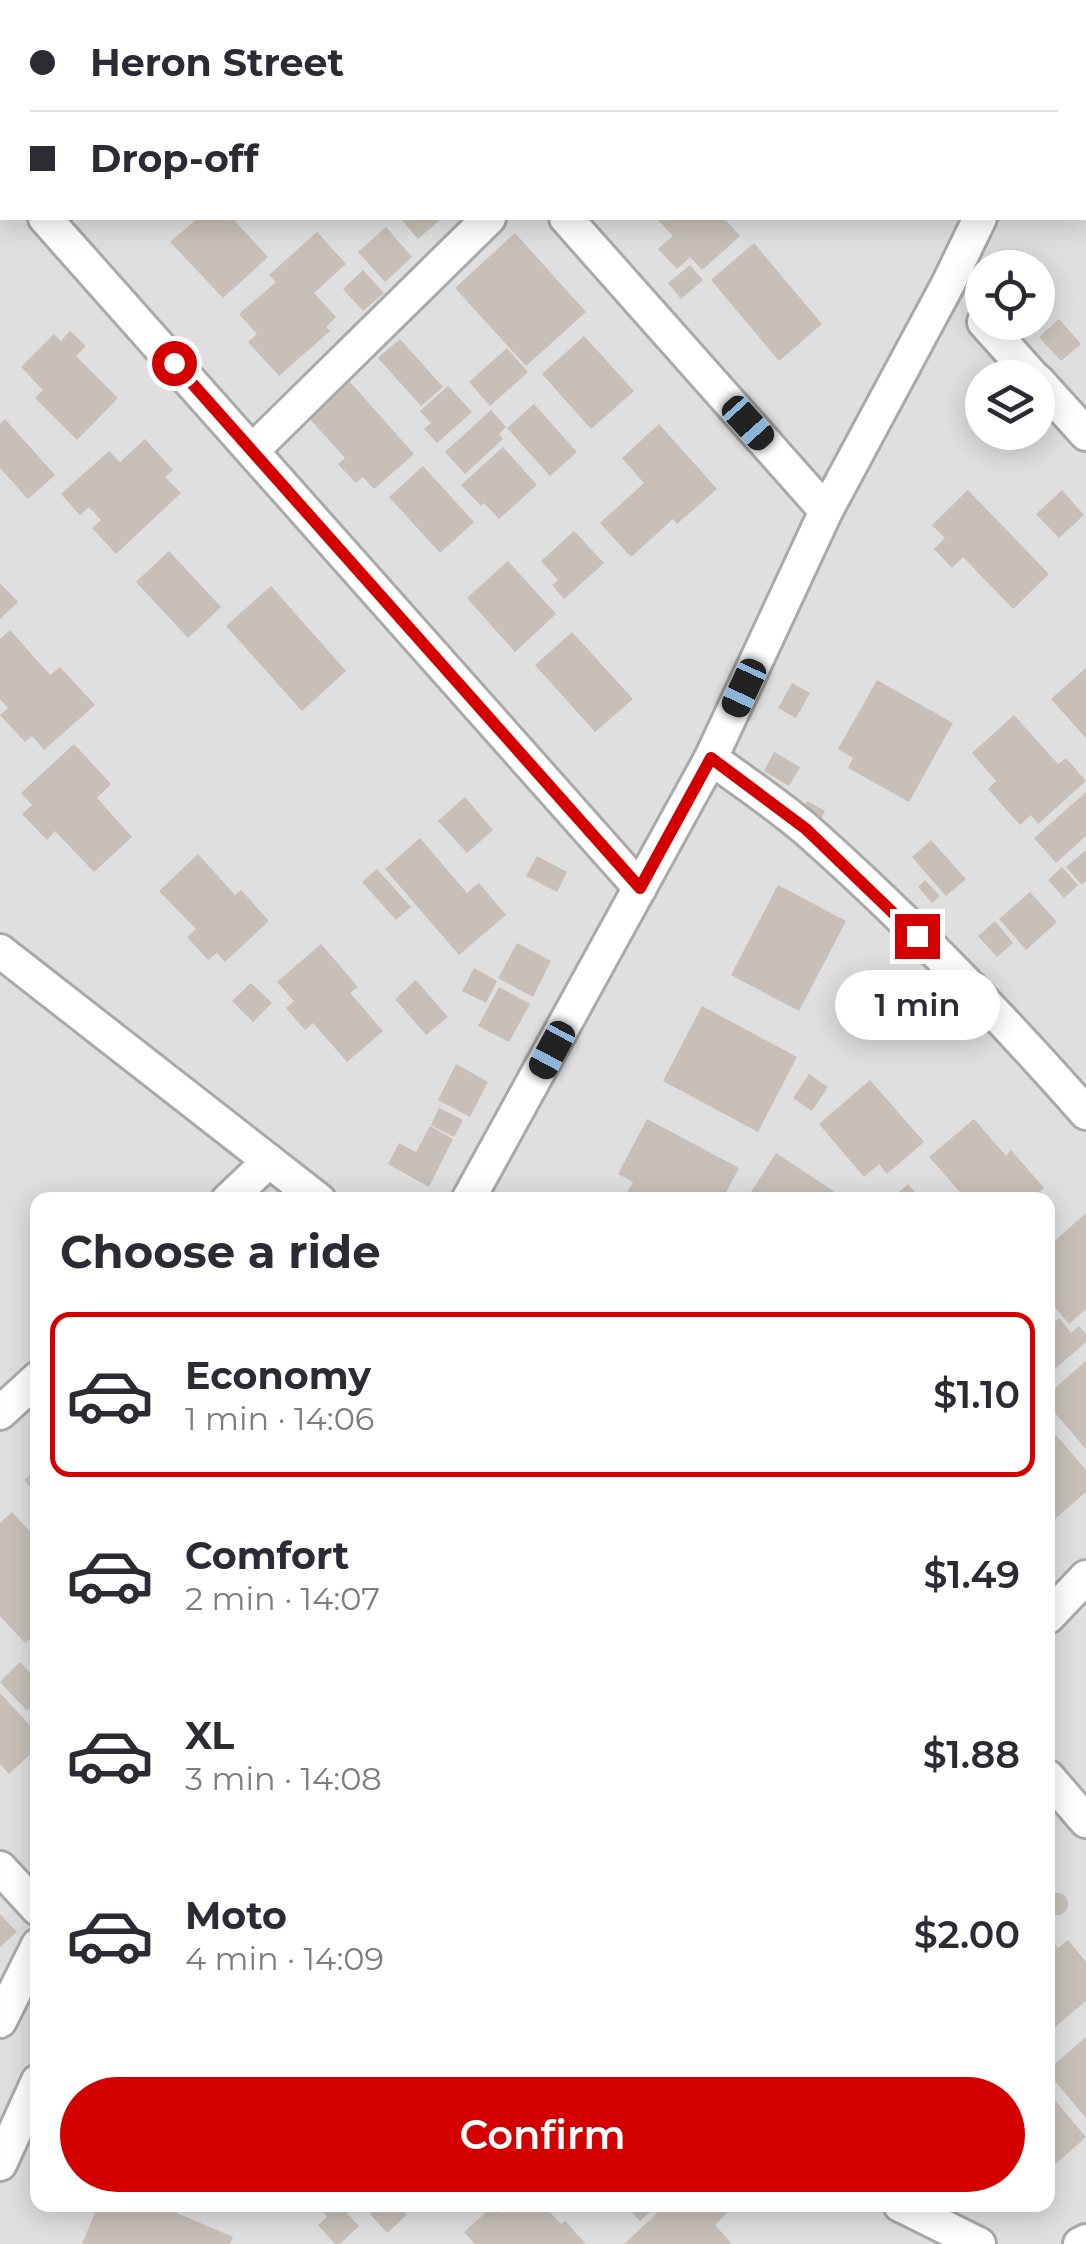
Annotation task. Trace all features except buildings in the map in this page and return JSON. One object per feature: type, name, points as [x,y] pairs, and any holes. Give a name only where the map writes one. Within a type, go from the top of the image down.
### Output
[{"type":"street","points":[[48,220],[640,888]]},
{"type":"street","points":[[252,451],[488,220]]},
{"type":"street","points":[[568,220],[826,511]]},
{"type":"street","points":[[485,1192],[711,758],[826,511],[979,220]]},
{"type":"street","points":[[948,284],[965,302]]},
{"type":"street","points":[[1000,340],[1018,360]]},
{"type":"street","points":[[1055,400],[1086,434]]},
{"type":"street","points":[[711,758],[820,842],[1019,1036],[1086,1113]]},
{"type":"street","points":[[0,951],[309,1192]]},
{"type":"street","points":[[236,1192],[269,1161]]},
{"type":"street","points":[[0,1413],[30,1385]]},
{"type":"street","points":[[1055,1610],[1086,1577]]},
{"type":"street","points":[[1055,1785],[1086,1820]]},
{"type":"street","points":[[0,1868],[30,1900]]},
{"type":"street","points":[[0,2021],[30,1961]]},
{"type":"street","points":[[0,2164],[30,2098]]},
{"type":"street","points":[[914,2212],[979,2244]]},
{"type":"shaded area","points":[[0,220],[1086,220],[1086,2244],[0,2244]]},
{"type":"route","points":[[174,363],[640,888],[711,758],[806,829],[917,936]]}]
